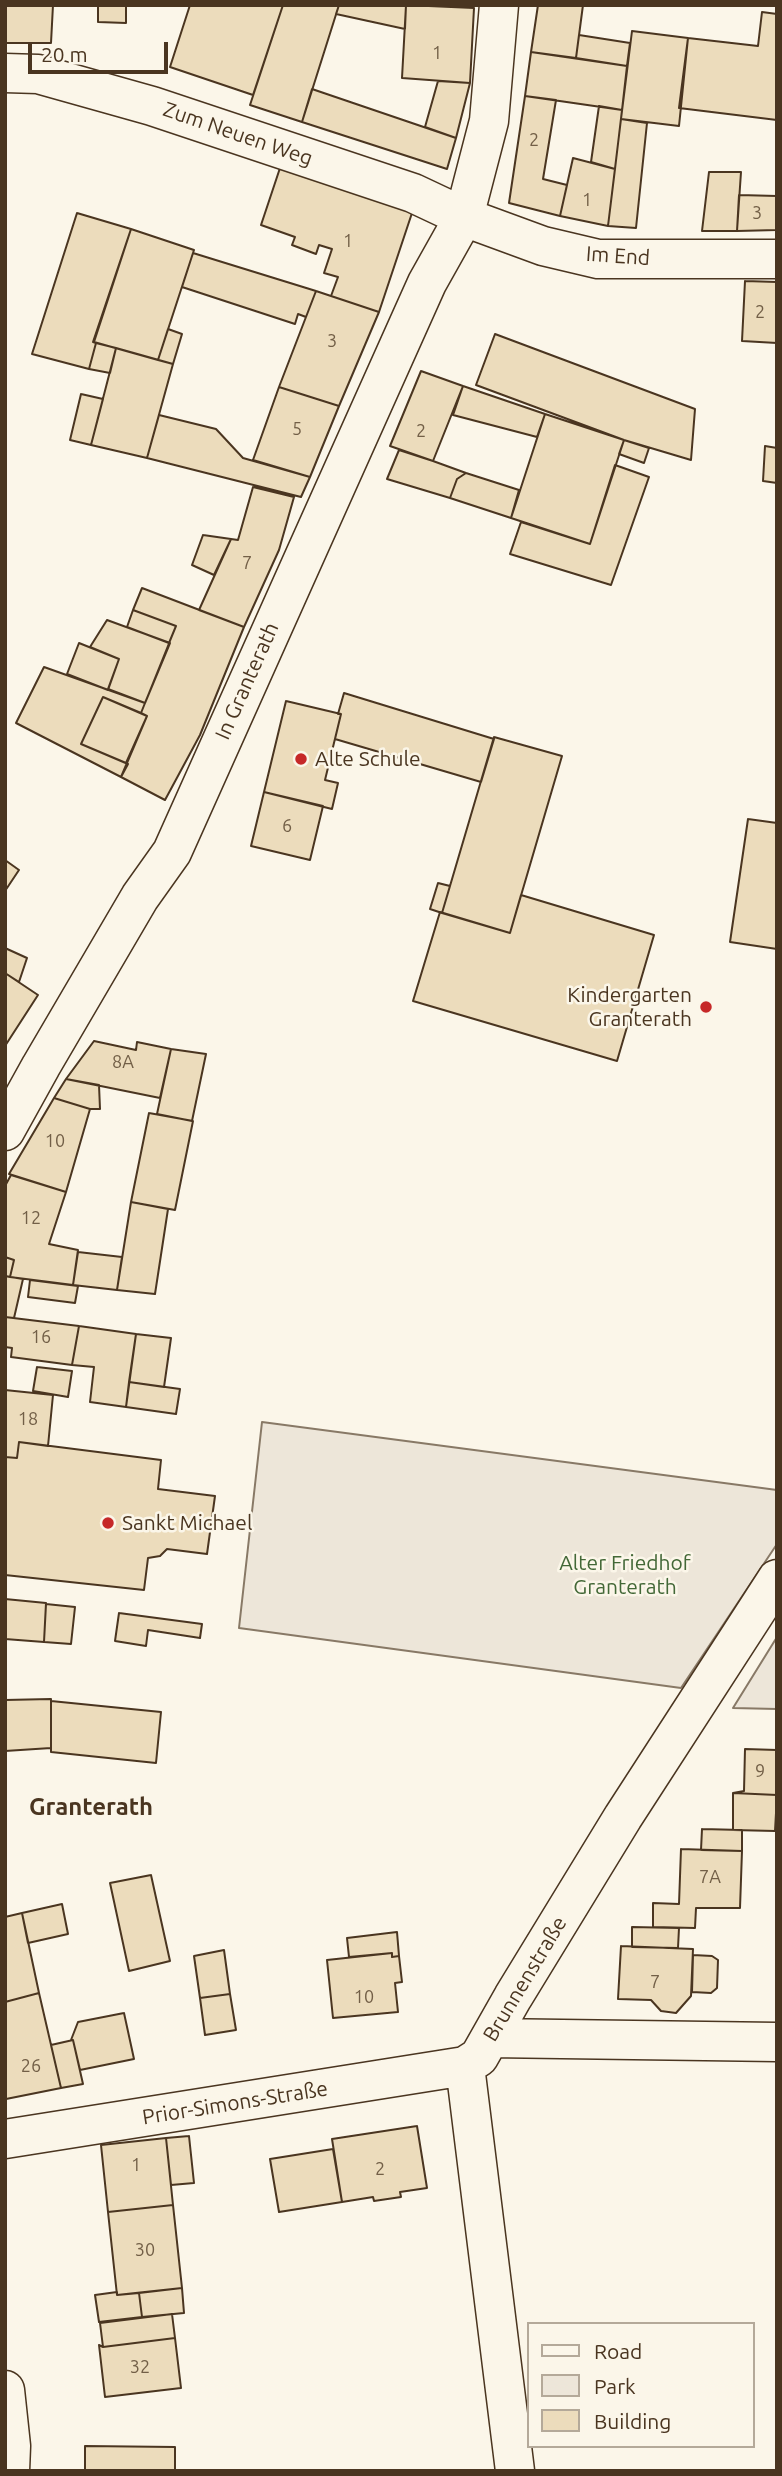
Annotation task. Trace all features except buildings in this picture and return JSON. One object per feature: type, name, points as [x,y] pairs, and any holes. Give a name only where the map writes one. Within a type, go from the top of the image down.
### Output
[{"type":"street","name":"In Granterath","points":[[5,1131],[140,897],[172,852],[427,283],[464,217],[489,121],[499,5]]},
{"type":"street","name":"Zum Neuen Weg","points":[[5,73],[38,74],[152,106],[413,193],[464,217]]},
{"type":"street","name":"Im End","points":[[464,217],[543,246],[598,259],[777,259]]},
{"type":"street","name":"Brunnenstraße","points":[[477,2052],[623,1817],[777,1579]]},
{"type":"street","name":"Prior-Simons-Straße","points":[[5,2139],[477,2052],[777,2042]]},
{"type":"street","points":[[477,2052],[515,2471]]},
{"type":"street","points":[[5,2390],[11,2446],[10,2471]]},
{"type":"green space","name":"Alter Friedhof Granterath","points":[[262,1422],[777,1490],[777,1544],[681,1688],[239,1628]]},
{"type":"green space","points":[[777,1637],[777,1709],[733,1708]]},
{"type":"place","name":"Alte Schule","points":[[301,759]]},
{"type":"place","name":"Kindergarten Granterath","points":[[706,1007]]},
{"type":"place","name":"Sankt Michael","points":[[108,1523]]},
{"type":"district","name":"Granterath","points":[[91,1807]]}]
